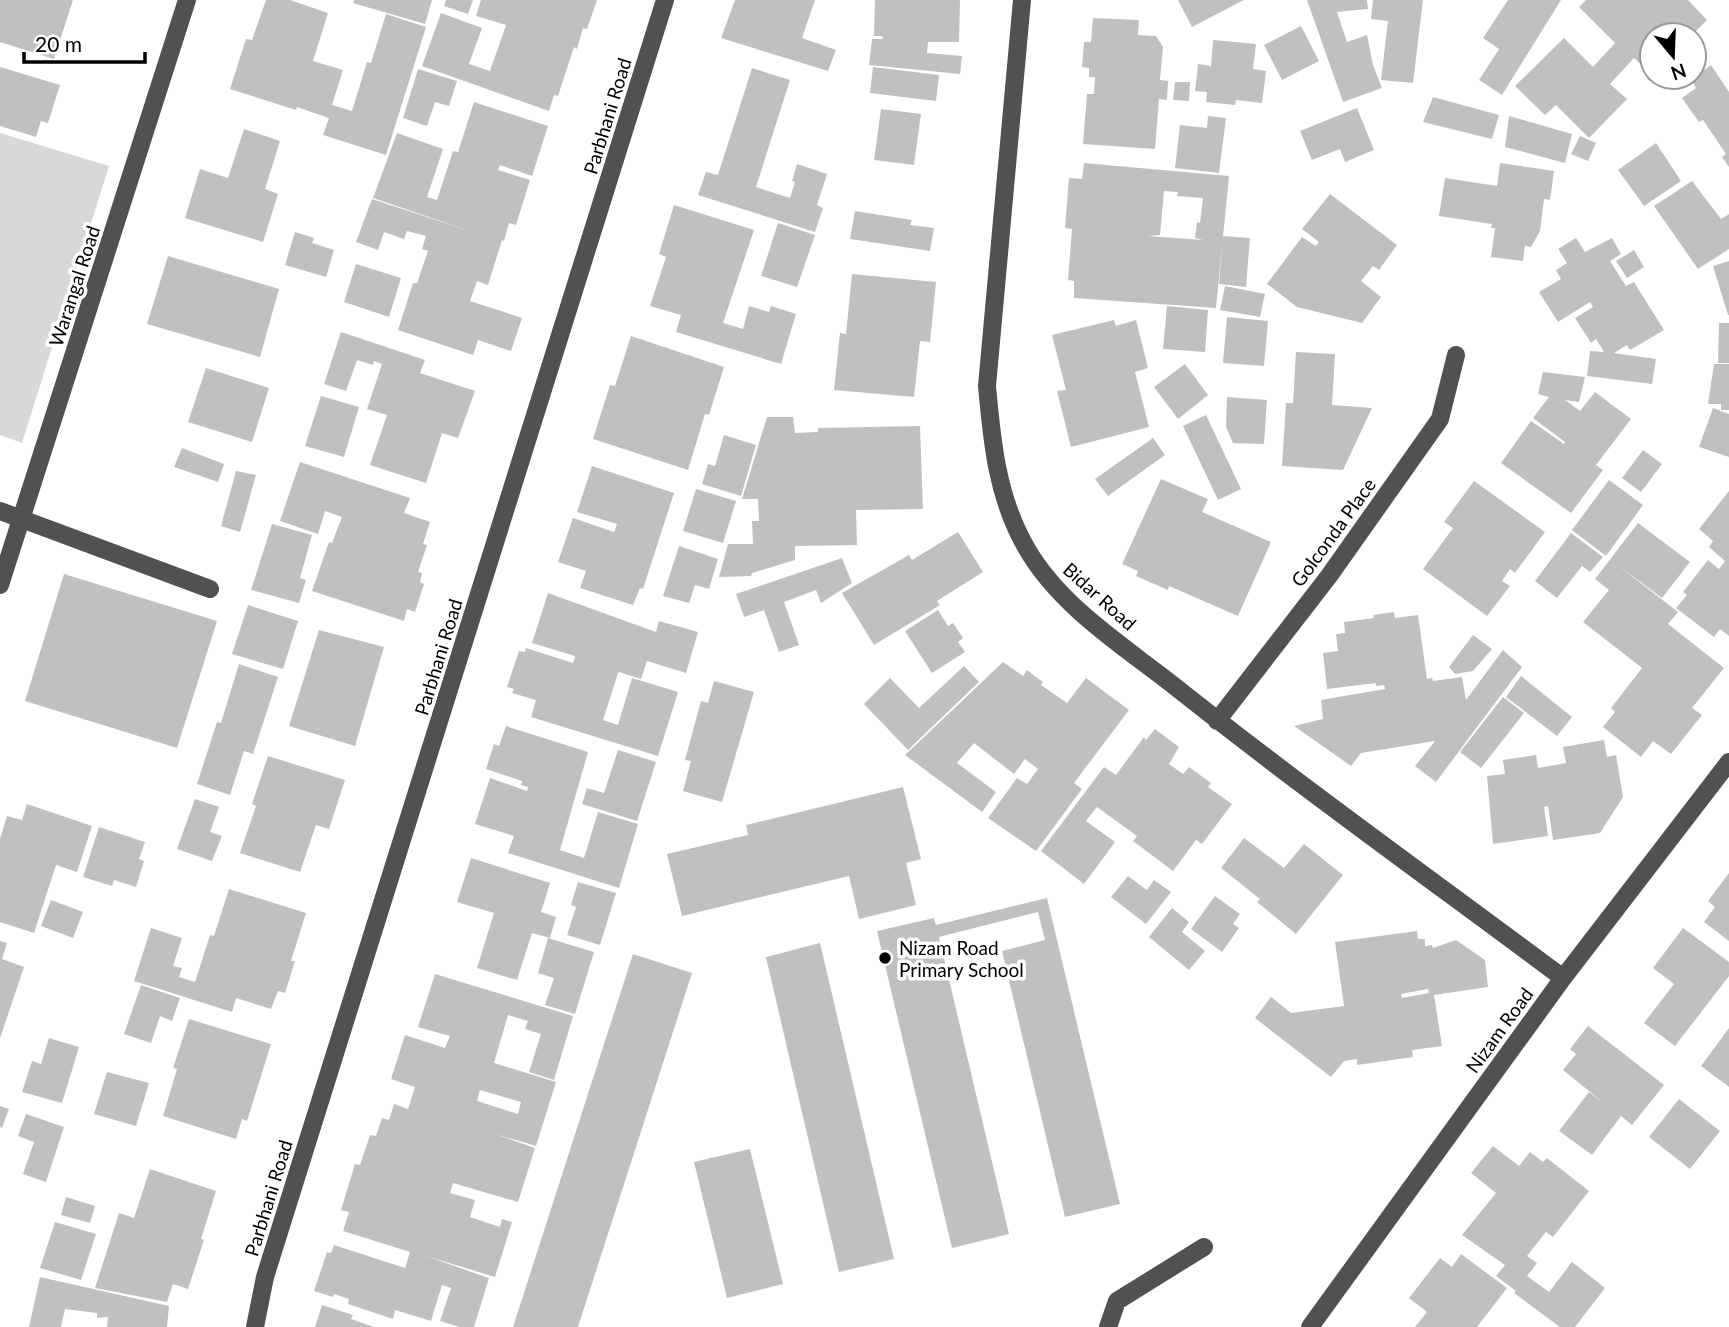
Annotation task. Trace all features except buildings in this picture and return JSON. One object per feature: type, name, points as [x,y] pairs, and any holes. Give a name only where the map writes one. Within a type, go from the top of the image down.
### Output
[{"type":"street","name":"Warangal Road","points":[[0,585],[187,0]]},
{"type":"street","name":"Parbhani Road","points":[[255,1327],[265,1277],[665,0]]},
{"type":"street","name":"Bidar Road","points":[[1022,0],[987,386],[993,448],[1007,509],[1027,550],[1055,589],[1217,721],[1563,978]]},
{"type":"street","name":"Golconda Place","points":[[1217,721],[1329,576],[1440,419],[1456,355]]},
{"type":"street","points":[[0,511],[210,589]]},
{"type":"street","name":"Nizam Road","points":[[1310,1327],[1563,978],[1729,762]]},
{"type":"street","points":[[1108,1327],[1117,1301],[1204,1247]]},
{"type":"shaded area","points":[[0,133],[109,166],[22,443],[0,435]]},
{"type":"place","name":"Nizam Road Primary School","points":[[885,958]]}]
